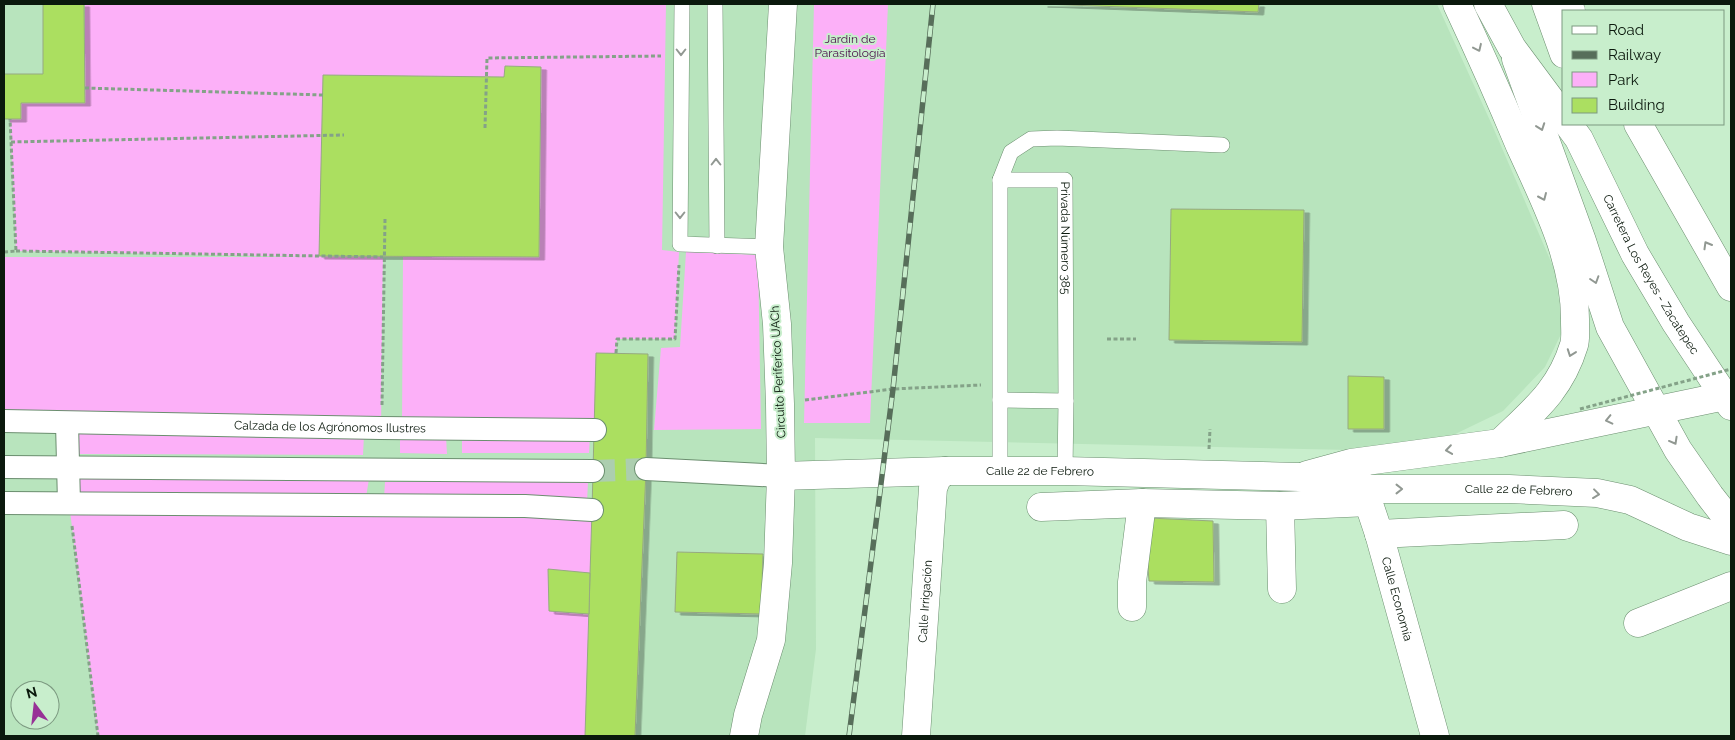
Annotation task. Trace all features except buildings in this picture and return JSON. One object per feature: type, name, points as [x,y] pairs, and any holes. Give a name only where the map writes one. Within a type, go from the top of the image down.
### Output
[{"type":"main road","name":"Circuito Periferico UACh","points":[[744,736],[748,715],[771,640],[778,563],[781,476],[780,404],[777,324],[769,247],[783,4]]},
{"type":"main road","points":[[1457,4],[1493,80],[1553,219],[1570,274],[1575,310],[1575,343],[1565,371],[1546,399],[1500,443]]},
{"type":"main road","name":"Carretera Los Reyes - Zacatepec","points":[[1488,4],[1512,48],[1562,112]]},
{"type":"main road","points":[[1546,4],[1562,48]]},
{"type":"main road","points":[[1512,48],[1582,241],[1610,327],[1678,450],[1731,523]]},
{"type":"main road","points":[[1639,125],[1731,287]]},
{"type":"main road","name":"Carretera Los Reyes - Zacatepec","points":[[1573,126],[1636,254],[1676,323],[1728,401]]},
{"type":"main road","name":"Calle 22 de Febrero","points":[[1298,477],[1351,463],[1500,443],[1656,410],[1728,401]]},
{"type":"main road","name":"Calle Economía","points":[[1351,463],[1366,495],[1379,534],[1436,736]]},
{"type":"main road","name":"Calle 22 de Febrero","points":[[781,476],[945,471],[1065,471],[1298,477],[1366,495],[1509,489],[1597,493],[1630,500],[1688,527],[1731,541]]},
{"type":"main road","name":"Calle Irrigación","points":[[916,736],[933,488],[936,478],[945,471]]},
{"type":"main road","points":[[1041,508],[1142,503],[1280,506],[1366,495]]},
{"type":"main road","points":[[1132,607],[1132,582],[1142,503]]},
{"type":"main road","points":[[1280,506],[1282,589]]},
{"type":"main road","points":[[1379,534],[1564,525]]},
{"type":"main road","points":[[1638,623],[1731,586]]},
{"type":"street","name":"Calzada de los Agrónomos Ilustres","points":[[4,421],[595,430]]},
{"type":"street","points":[[67,422],[69,503]]},
{"type":"street","points":[[4,467],[593,471]]},
{"type":"street","points":[[646,469],[781,476]]},
{"type":"street","points":[[4,503],[525,506],[592,510]]},
{"type":"lane","points":[[682,4],[680,244],[769,247]]},
{"type":"lane","points":[[715,4],[717,246]]},
{"type":"lane","points":[[1000,471],[1000,180],[1011,152],[1032,140],[1057,138],[1222,145]]},
{"type":"lane","name":"Privada Número 385","points":[[1000,180],[1065,180],[1065,471]]},
{"type":"lane","points":[[1000,394],[1066,401]]},
{"type":"path","points":[[485,128],[487,58],[681,56]]},
{"type":"path","points":[[85,88],[323,95]]},
{"type":"path","points":[[10,119],[16,251]]},
{"type":"path","points":[[11,142],[344,135]]},
{"type":"path","points":[[381,428],[385,220]]},
{"type":"path","points":[[616,353],[617,339],[675,339],[680,244]]},
{"type":"path","points":[[4,252],[383,257]]},
{"type":"path","points":[[1107,339],[1136,339]]},
{"type":"path","points":[[1580,409],[1731,370]]},
{"type":"path","points":[[780,404],[893,389],[980,385],[1000,394]]},
{"type":"path","points":[[69,503],[98,736]]},
{"type":"shaded area","points":[[4,4],[1437,4],[1555,271],[1563,330],[1545,367],[1503,411],[1449,437],[1395,451],[815,438],[816,649],[805,736],[4,736]]},
{"type":"green space","points":[[85,4],[666,4],[662,250],[679,252],[675,339],[617,339],[616,353],[596,353],[595,430],[402,428],[403,257],[539,256],[541,67],[505,66],[504,77],[324,75],[319,256],[383,257],[381,428],[4,421],[4,257],[317,257],[16,251],[10,119],[21,119],[21,103],[85,103]]},
{"type":"green space","name":"Jardín de Parasitología","points":[[814,4],[888,4],[870,423],[804,423]]},
{"type":"green space","points":[[686,252],[758,255],[761,429],[654,430],[661,348],[680,347]]},
{"type":"green space","points":[[77,432],[364,435],[363,455],[79,454]]},
{"type":"green space","points":[[590,435],[589,453],[462,453],[462,436]]},
{"type":"green space","points":[[400,436],[446,437],[447,454],[400,453]]},
{"type":"green space","points":[[78,478],[369,479],[366,497],[77,495]]},
{"type":"green space","points":[[385,482],[588,482],[587,502],[384,498]]},
{"type":"green space","points":[[69,503],[592,510],[590,573],[548,570],[549,611],[589,614],[585,736],[98,736]]},
{"type":"tunnel","points":[[593,471],[646,469]]},
{"type":"railway","points":[[849,736],[893,389],[933,4]]}]
